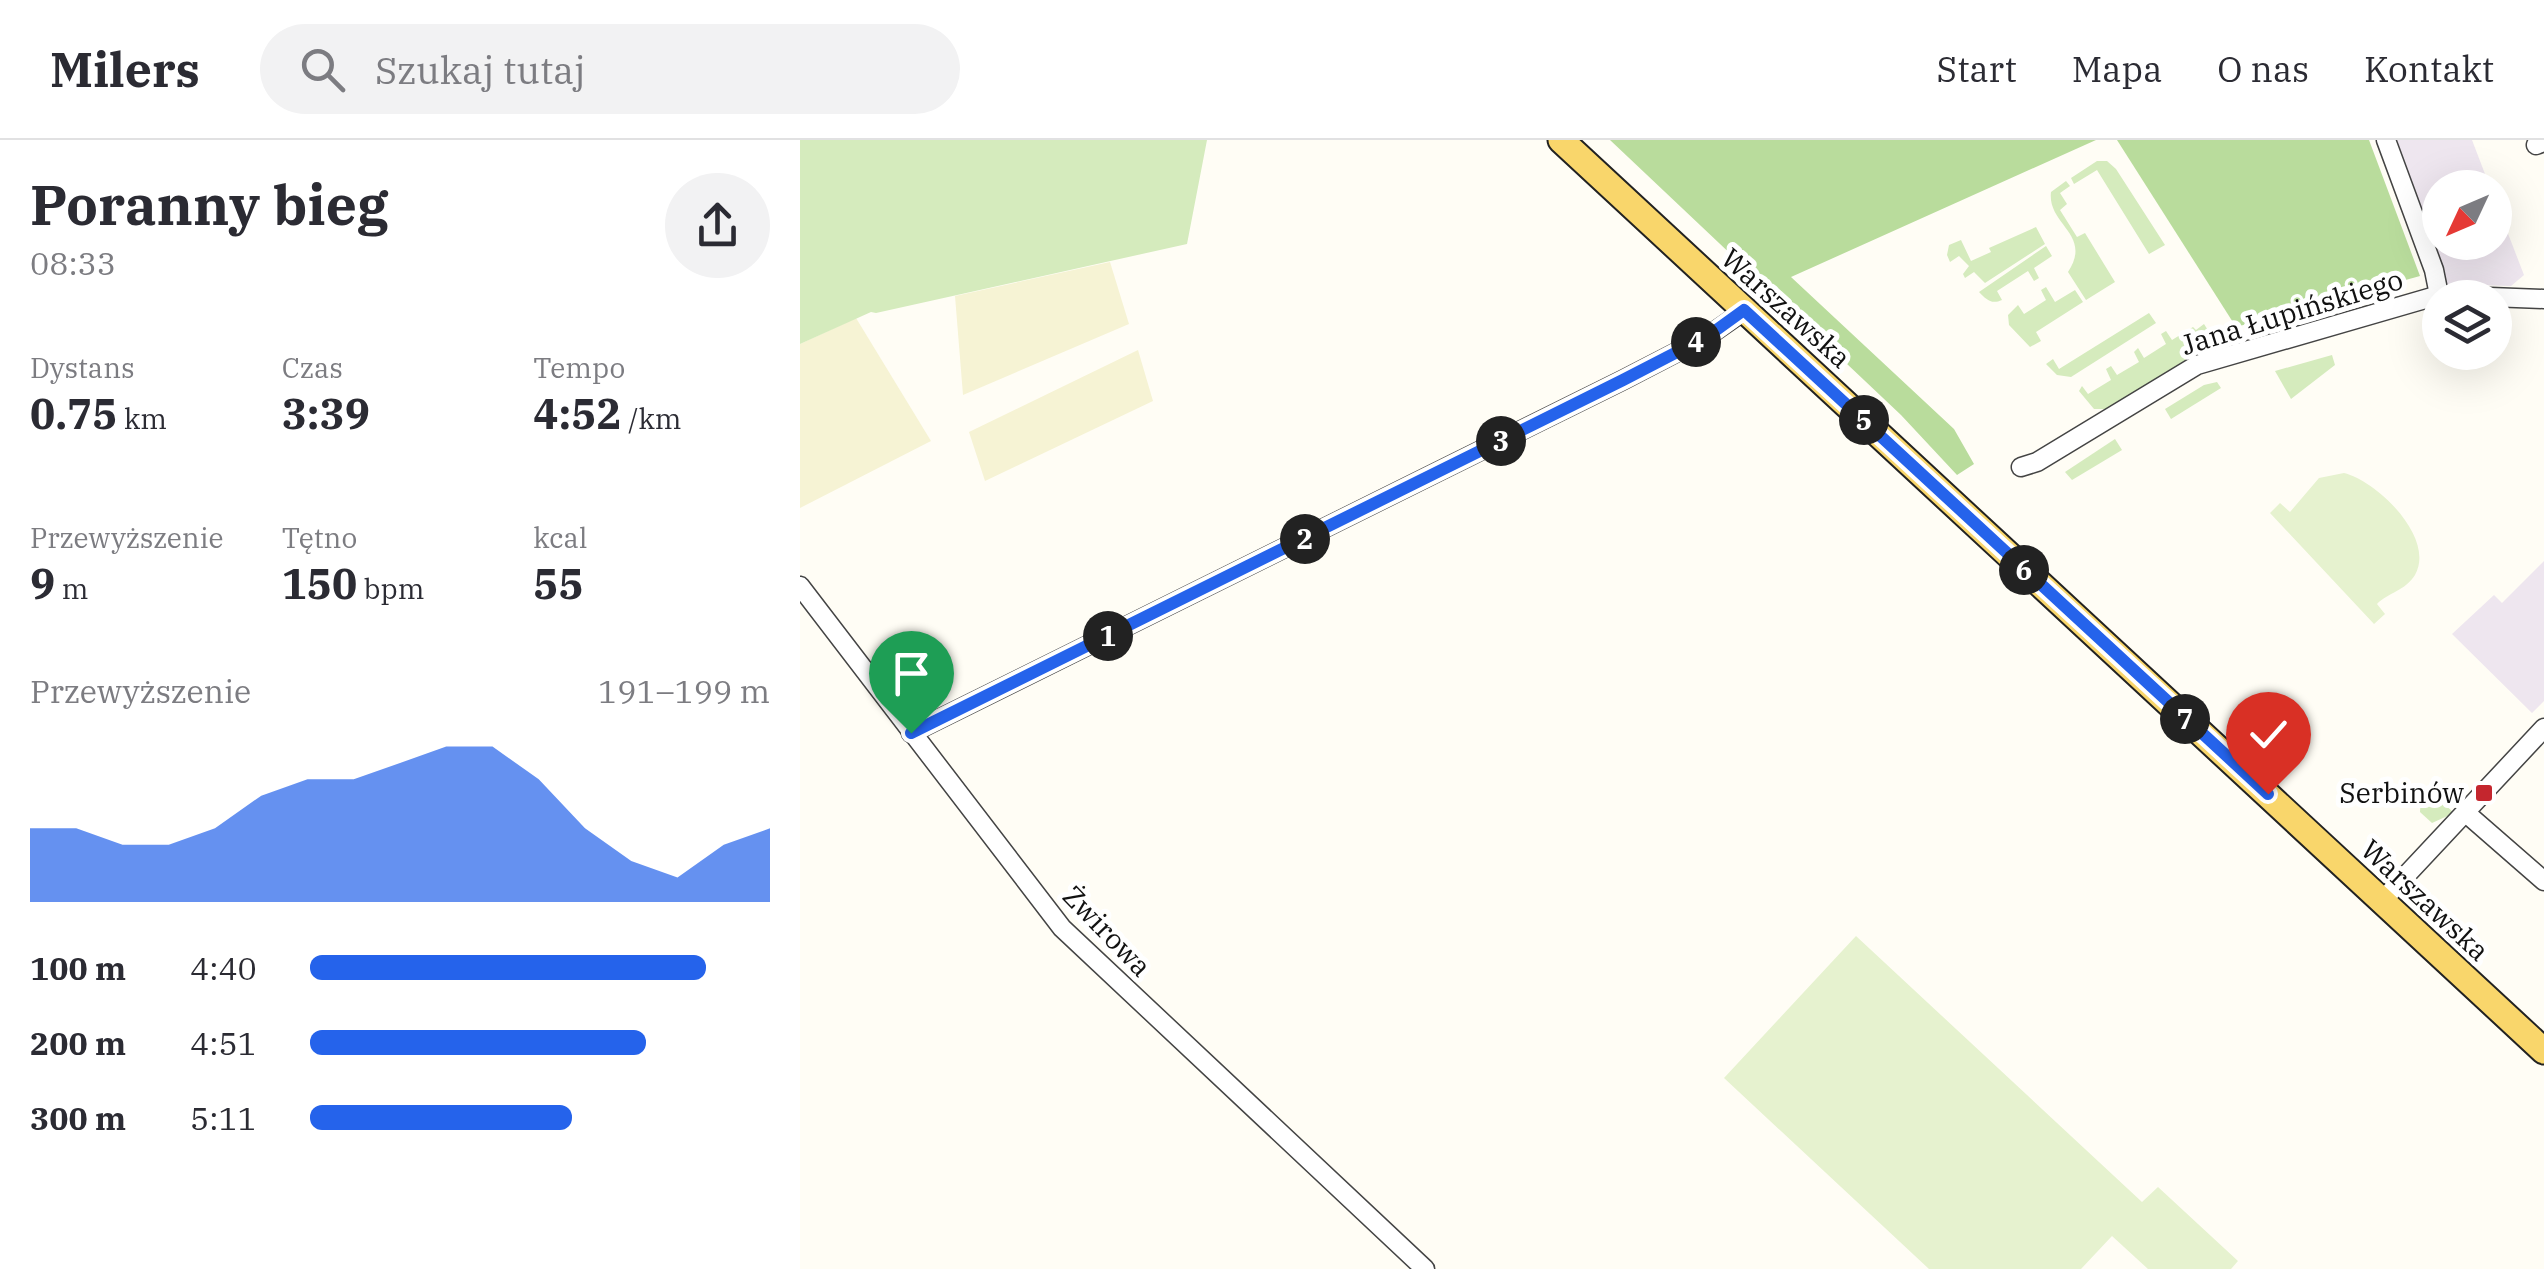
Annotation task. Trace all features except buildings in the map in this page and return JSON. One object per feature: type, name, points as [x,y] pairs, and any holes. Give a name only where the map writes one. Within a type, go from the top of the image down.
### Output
[{"type":"main road","name":"Warszawska","points":[[1561,140],[2544,1051]]},
{"type":"street","points":[[2386,140],[2436,280]]},
{"type":"street","name":"Jana Łupińskiego","points":[[2512,298],[2544,299]]},
{"type":"street","name":"Jana Łupińskiego","points":[[2021,467],[2037,462],[2198,365],[2422,300]]},
{"type":"street","points":[[911,733],[1623,380],[1708,336],[1744,310]]},
{"type":"street","name":"Żwirowa","points":[[800,586],[1072,939],[1425,1269]]},
{"type":"street","points":[[2382,901],[2544,728]]},
{"type":"street","points":[[2466,812],[2544,881]]},
{"type":"shaded area","points":[[2397,140],[2472,140],[2483,170],[2422,170],[2422,212]]},
{"type":"shaded area","points":[[2512,244],[2524,275],[2512,285],[2512,280],[2446,280],[2439,260],[2512,260]]},
{"type":"shaded area","points":[[1110,262],[1129,324],[963,395],[955,296]]},
{"type":"shaded area","points":[[856,318],[931,441],[800,508],[800,344]]},
{"type":"shaded area","points":[[1138,350],[1153,401],[985,481],[969,432]]},
{"type":"shaded area","points":[[2544,561],[2544,701],[2532,713],[2452,634],[2494,595],[2502,603]]},
{"type":"green space","points":[[800,140],[1207,140],[1187,244],[871,312],[800,344]]},
{"type":"green space","points":[[1610,140],[2096,140],[1791,277],[1954,429],[1974,464],[1957,475],[1901,415]]},
{"type":"green space","points":[[2117,140],[2369,140],[2420,276],[2236,327]]},
{"type":"green space","points":[[2097,161],[2107,161],[2116,169],[2165,245],[2149,254],[2097,170],[2074,184],[2071,178]]},
{"type":"green space","points":[[2066,181],[2070,186],[2060,193],[2067,204],[2060,210],[2077,237],[2085,233],[2115,282],[2086,300],[2068,272],[2074,259],[2073,239],[2052,203],[2051,192]]},
{"type":"green space","points":[[2036,227],[2045,244],[1985,283],[1974,272],[1965,278],[1963,274],[1969,266],[1959,256],[1950,262],[1947,255],[1949,245],[1961,240],[1971,261],[1991,252],[1989,248]]},
{"type":"green space","points":[[2046,246],[2052,256],[2034,268],[2039,278],[2034,281],[2028,271],[1997,291],[2002,300],[1995,302],[1979,292]]},
{"type":"green space","points":[[2046,287],[2055,302],[2075,290],[2083,302],[2036,332],[2041,341],[2030,347],[2009,325],[2008,315],[2018,305],[2024,314],[2046,300],[2041,290]]},
{"type":"green space","points":[[2149,313],[2156,323],[2071,377],[2057,375],[2046,364],[2053,359],[2059,369]]},
{"type":"green space","points":[[2204,324],[2218,346],[2214,351],[2199,353],[2108,409],[2094,409],[2079,391],[2082,386],[2088,394],[2111,380],[2106,369],[2111,366],[2117,375],[2139,362],[2134,352],[2138,348],[2144,358],[2166,344],[2161,334],[2166,331],[2172,340]]},
{"type":"green space","points":[[2332,355],[2335,365],[2291,399],[2275,371]]},
{"type":"green space","points":[[2217,382],[2221,388],[2171,419],[2165,409],[2204,385]]},
{"type":"green space","points":[[2115,439],[2122,450],[2072,480],[2065,472]]},
{"type":"green space","points":[[2344,473],[2387,499],[2400,513],[2417,545],[2415,575],[2407,585],[2377,604],[2385,614],[2374,624],[2270,513],[2280,503],[2290,512],[2319,478]]},
{"type":"green space","points":[[2429,790],[2454,813],[2432,823],[2420,812],[2421,794]]},
{"type":"green space","points":[[1856,936],[2142,1202],[2158,1187],[2238,1261],[2231,1269],[2148,1269],[2112,1236],[2081,1269],[1929,1269],[1724,1078]]},
{"type":"place","name":"Serbinów","points":[[2484,793]]},
{"type":"route","points":[[911,733],[1623,380],[1708,336],[1744,310],[2268,794]]}]
